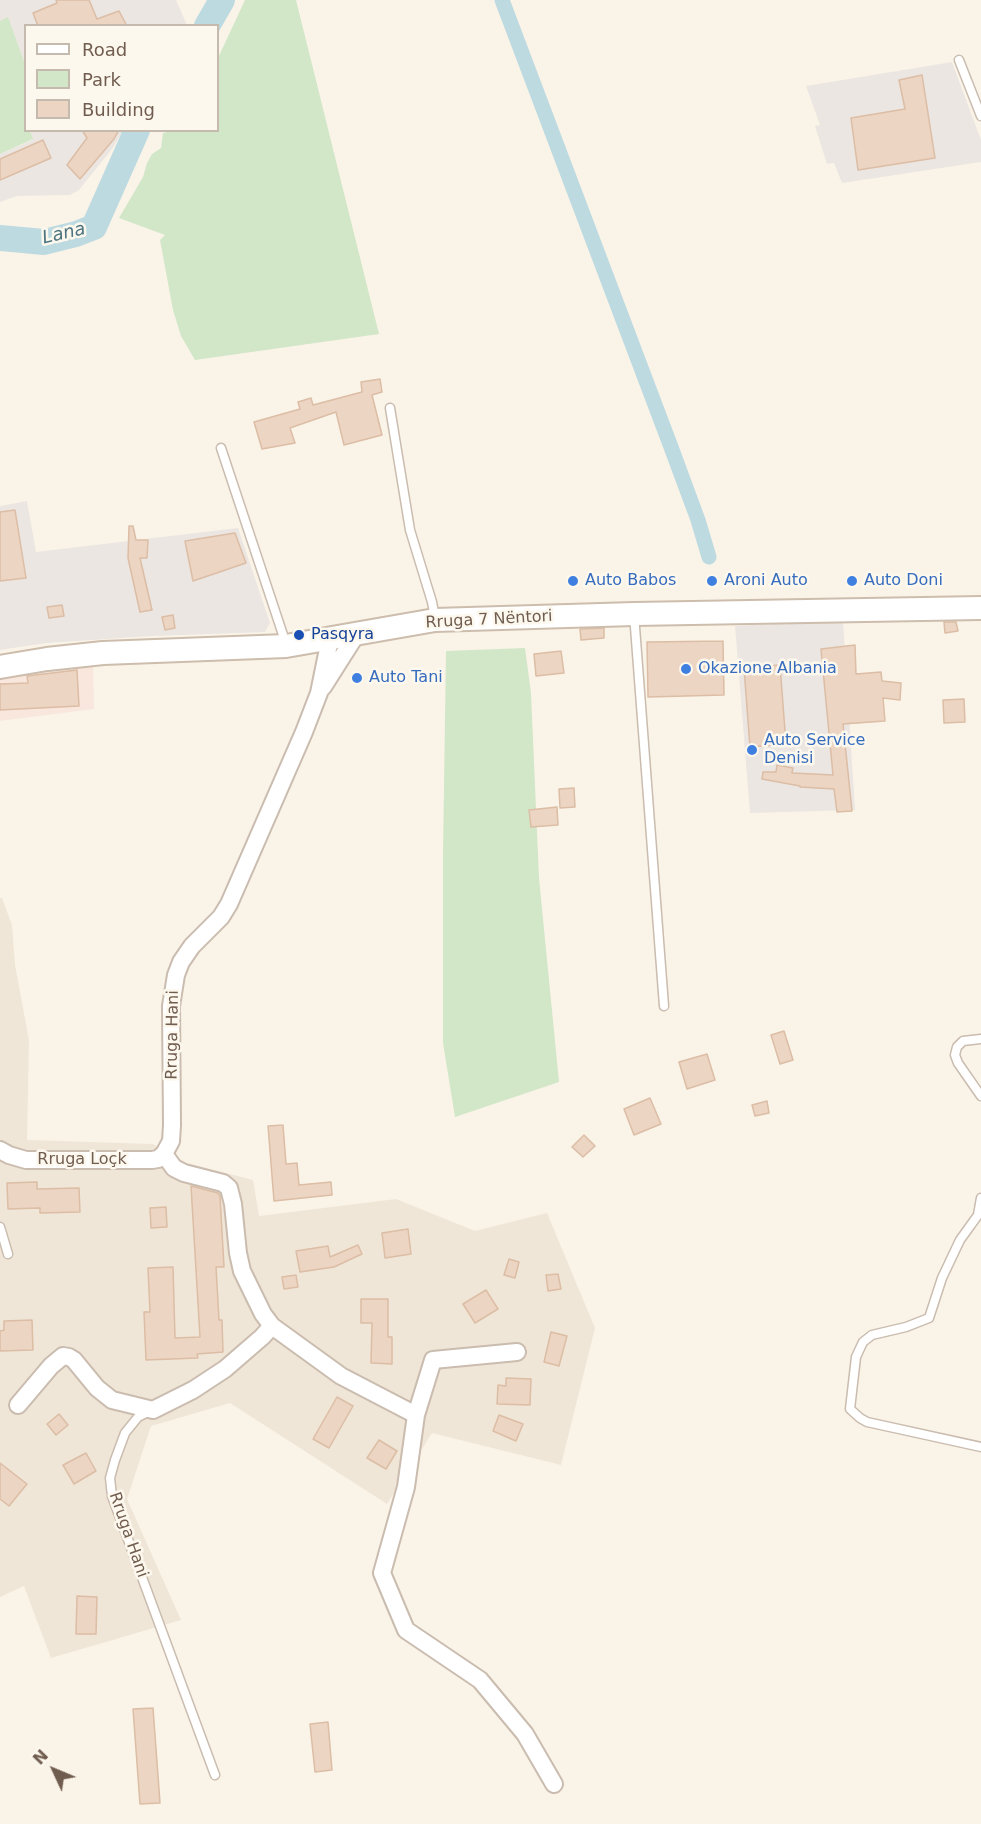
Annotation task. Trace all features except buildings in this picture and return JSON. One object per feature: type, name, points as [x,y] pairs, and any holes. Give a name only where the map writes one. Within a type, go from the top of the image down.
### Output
[{"type":"main road","name":"Rruga 7 Nëntori","points":[[0,667],[103,653],[286,646],[435,620],[634,614],[981,609]]},
{"type":"street","name":"Rruga Hani","points":[[319,693],[356,635]]},
{"type":"street","name":"Rruga Hani","points":[[164,1154],[171,1141],[171,1006],[176,975],[181,962],[192,946],[221,917],[229,904],[319,693],[330,639]]},
{"type":"street","name":"Rruga Loçk","points":[[0,1150],[26,1160],[152,1160],[164,1154]]},
{"type":"street","points":[[164,1154],[174,1168],[184,1173],[223,1183],[229,1188],[242,1272],[263,1314],[272,1326],[341,1376],[416,1415]]},
{"type":"street","name":"Rruga Hani","points":[[153,1410],[193,1390],[225,1369],[272,1326]]},
{"type":"street","points":[[517,1352],[433,1360],[416,1415],[406,1487],[382,1574],[406,1629],[480,1680],[525,1734],[554,1784]]},
{"type":"street","points":[[18,1405],[51,1366],[63,1356],[74,1360],[97,1388],[112,1401],[153,1410]]},
{"type":"lane","points":[[959,60],[981,116]]},
{"type":"lane","points":[[390,408],[410,530],[432,602],[435,620]]},
{"type":"lane","points":[[221,448],[286,646]]},
{"type":"lane","points":[[634,614],[664,1006]]},
{"type":"lane","points":[[981,1039],[963,1041],[957,1047],[955,1055],[981,1096]]},
{"type":"lane","points":[[981,1198],[978,1215],[960,1240],[942,1278],[929,1318],[906,1327],[872,1335],[863,1342],[856,1358],[850,1409],[867,1422],[981,1448]]},
{"type":"lane","points":[[0,1227],[8,1254]]},
{"type":"lane","name":"Rruga Hani","points":[[153,1410],[138,1417],[125,1434],[114,1460],[110,1478],[112,1496],[215,1775]]},
{"type":"shaded area","points":[[0,0],[176,0],[187,24],[24,24],[24,61],[8,18],[0,21]]},
{"type":"shaded area","points":[[952,62],[981,140],[981,162],[842,183],[834,163],[827,164],[815,126],[820,125],[806,86]]},
{"type":"shaded area","points":[[30,132],[122,132],[112,149],[79,190],[70,195],[17,196],[0,202],[0,154],[32,140]]},
{"type":"shaded area","points":[[27,501],[36,552],[238,528],[270,623],[265,632],[46,643],[0,650],[0,506]]},
{"type":"shaded area","points":[[843,620],[855,810],[750,813],[735,626]]},
{"type":"shaded area","points":[[93,654],[94,709],[0,721],[0,667]]},
{"type":"shaded area","points":[[0,898],[2,898],[12,925],[15,965],[29,1040],[27,1140],[153,1144],[187,1163],[253,1180],[259,1216],[396,1199],[475,1231],[547,1213],[595,1328],[561,1465],[432,1433],[387,1504],[230,1403],[151,1426],[127,1499],[181,1620],[51,1658],[24,1586],[0,1597]]},
{"type":"green space","points":[[245,0],[296,0],[379,334],[195,360],[181,336],[173,310],[160,240],[165,235],[119,218],[143,177],[152,154],[161,148],[163,133],[219,132],[219,56]]},
{"type":"green space","points":[[8,17],[24,61],[24,132],[30,132],[33,139],[0,154],[0,21]]},
{"type":"green space","points":[[525,648],[531,693],[539,878],[559,1082],[455,1117],[443,1043],[446,651]]},
{"type":"waterway","name":"Lana","points":[[208,24],[222,0]]},
{"type":"waterway","points":[[502,0],[671,447],[709,557]]},
{"type":"waterway","name":"Lana","points":[[0,238],[44,242],[94,227],[136,132]]},
{"type":"place","name":"Auto Babos","points":[[573,581]]},
{"type":"place","name":"Aroni Auto","points":[[712,581]]},
{"type":"place","name":"Auto Doni","points":[[852,581]]},
{"type":"place","name":"Pasqyra","points":[[299,635]]},
{"type":"place","name":"Okazione Albania","points":[[686,669]]},
{"type":"place","name":"Auto Tani","points":[[357,678]]},
{"type":"place","name":"Auto Service Denisi","points":[[752,750]]}]
